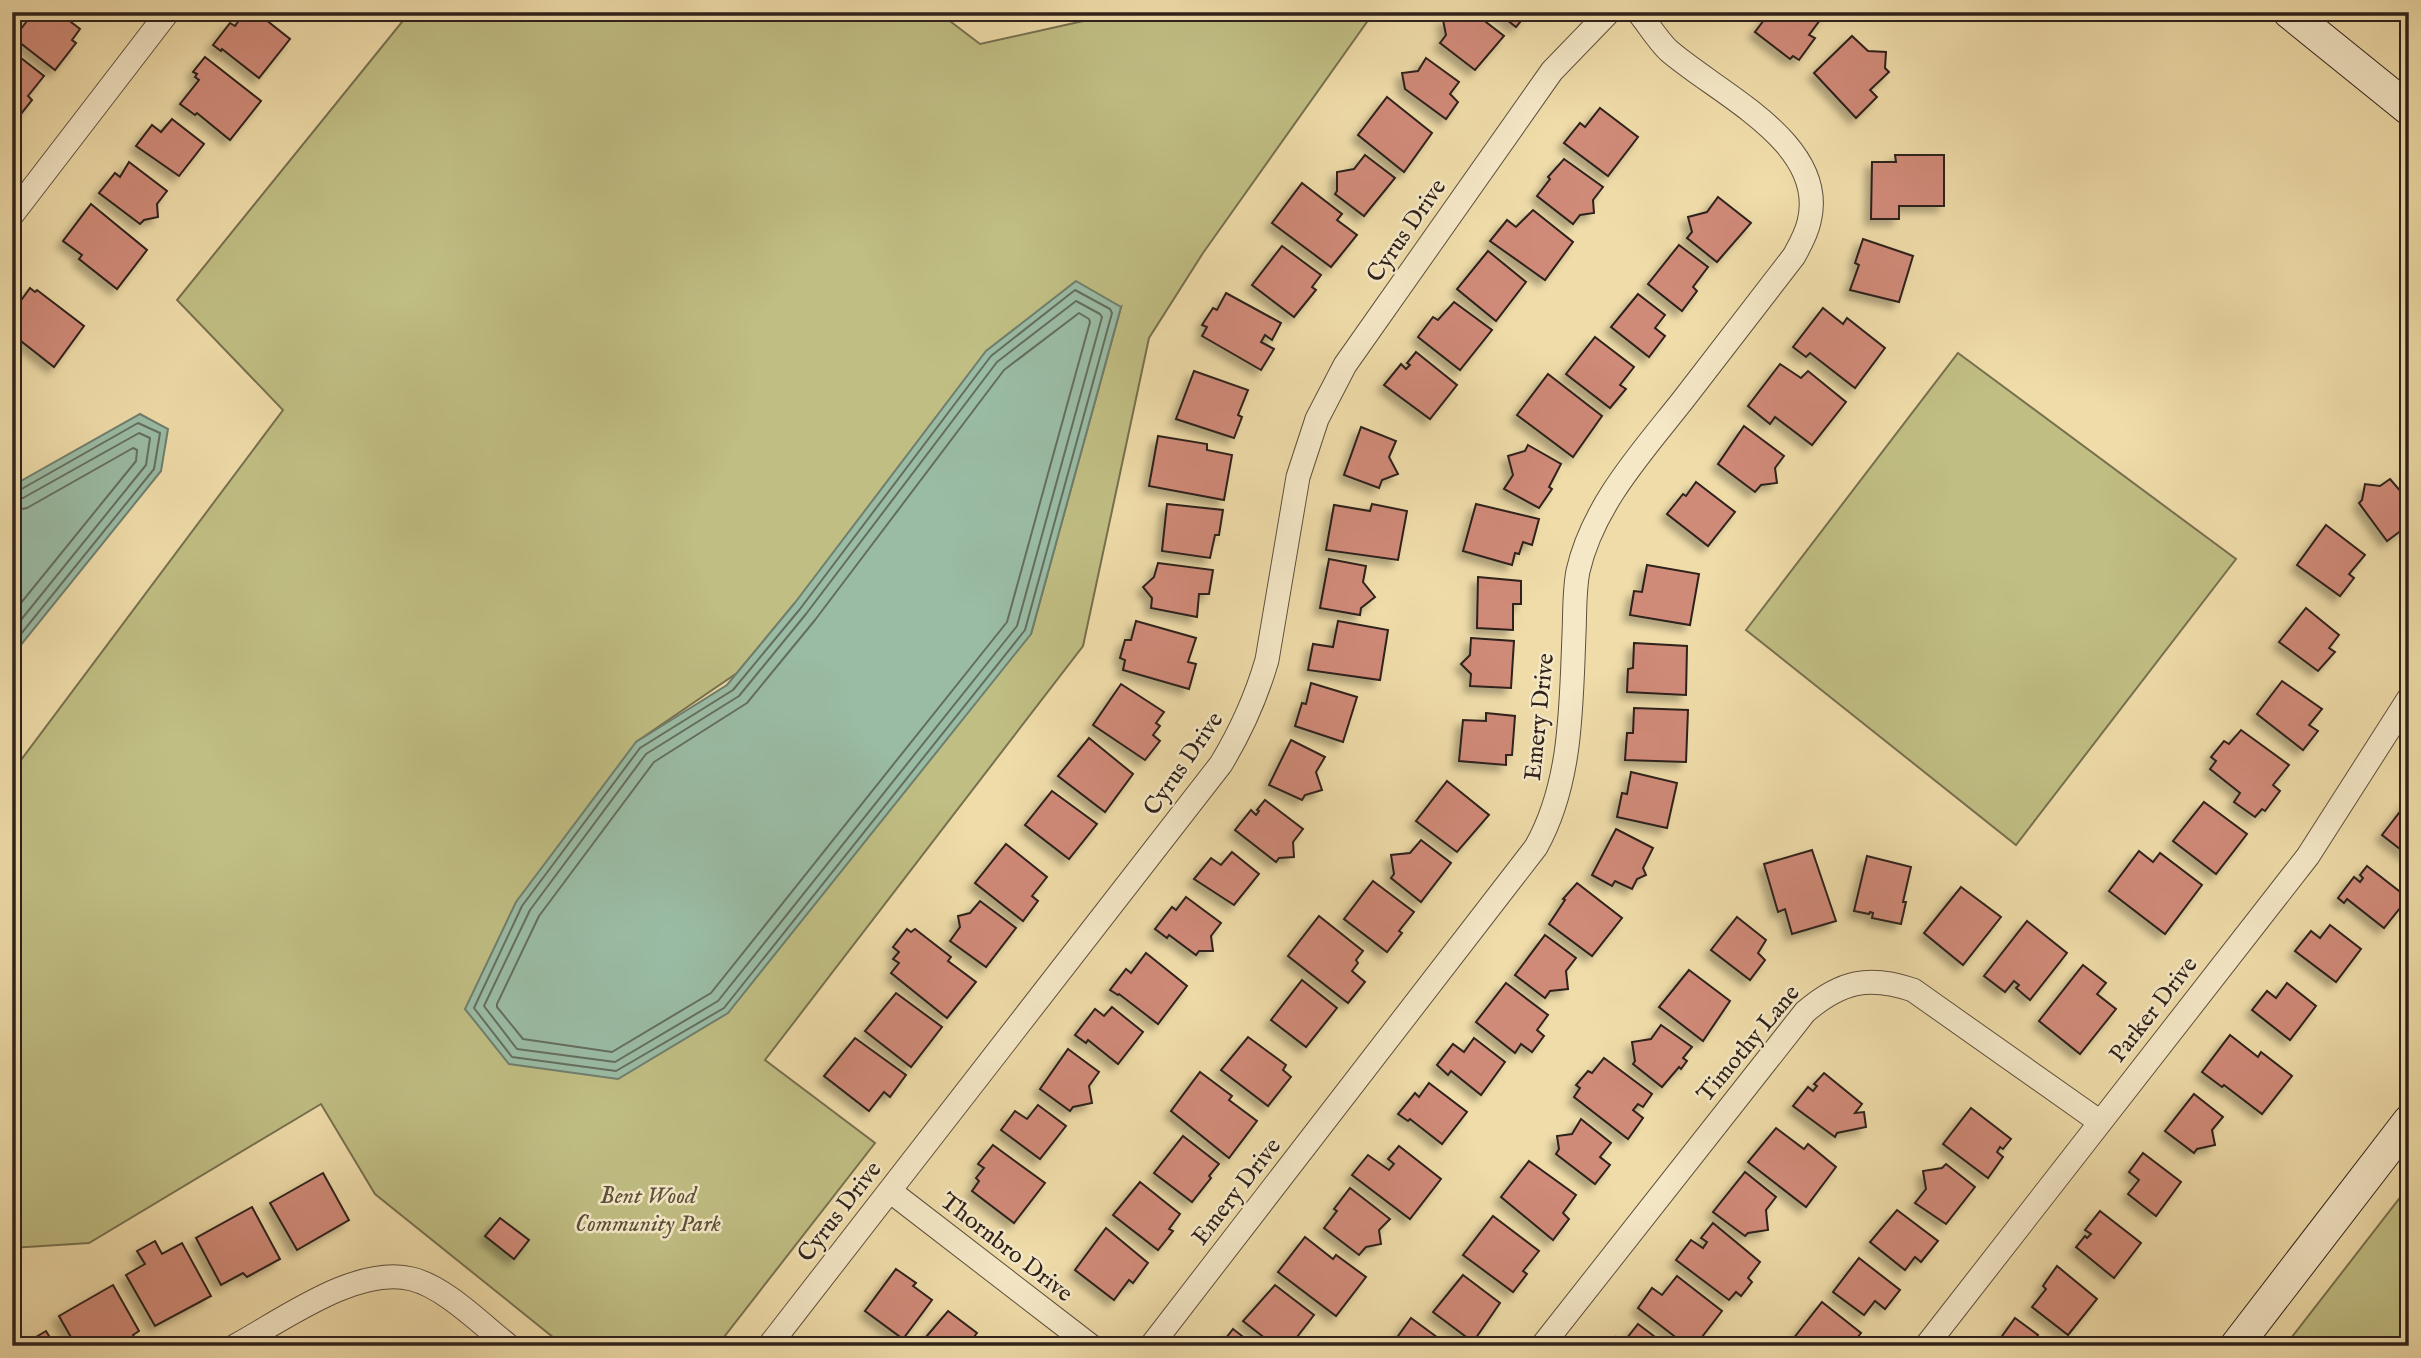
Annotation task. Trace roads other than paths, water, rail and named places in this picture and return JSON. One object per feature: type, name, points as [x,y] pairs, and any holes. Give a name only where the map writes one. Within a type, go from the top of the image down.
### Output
[{"type":"street","points":[[12,215],[168,12]]},
{"type":"street","name":"Cyrus Drive","points":[[769,1346],[1195,798],[1236,740],[1259,687],[1267,660],[1298,477],[1317,419],[1330,391],[1345,365],[1552,71],[1609,12]]},
{"type":"street","name":"Emery Drive","points":[[1151,1346],[1536,847],[1557,799],[1567,744],[1574,594],[1586,543],[1598,515],[1629,470],[1794,256],[1806,234],[1812,199],[1808,178],[1790,147],[1773,130],[1667,48],[1638,12]]},
{"type":"street","points":[[2288,12],[2409,109]]},
{"type":"street","name":"Parker Drive","points":[[1926,1346],[2308,856],[2409,698]]},
{"type":"street","name":"Timothy Lane","points":[[1542,1346],[1805,1012],[1823,996],[1844,986],[1867,981],[1891,982],[1913,990],[2100,1122]]},
{"type":"street","points":[[2236,1346],[2409,1121]]},
{"type":"street","name":"Thornbro Drive","points":[[890,1191],[1091,1346]]},
{"type":"street","points":[[235,1346],[342,1286],[396,1277],[413,1279],[441,1292],[509,1346]]},
{"type":"water","points":[[1076,281],[1121,307],[1031,634],[728,1013],[618,1079],[509,1064],[465,1009],[516,902],[636,742],[727,685],[794,604],[986,351]]},
{"type":"water","points":[[140,414],[168,429],[161,471],[12,656],[12,486]]},
{"type":"park label","name":"Bent Wood Community Park","points":[[648,1210]]}]
